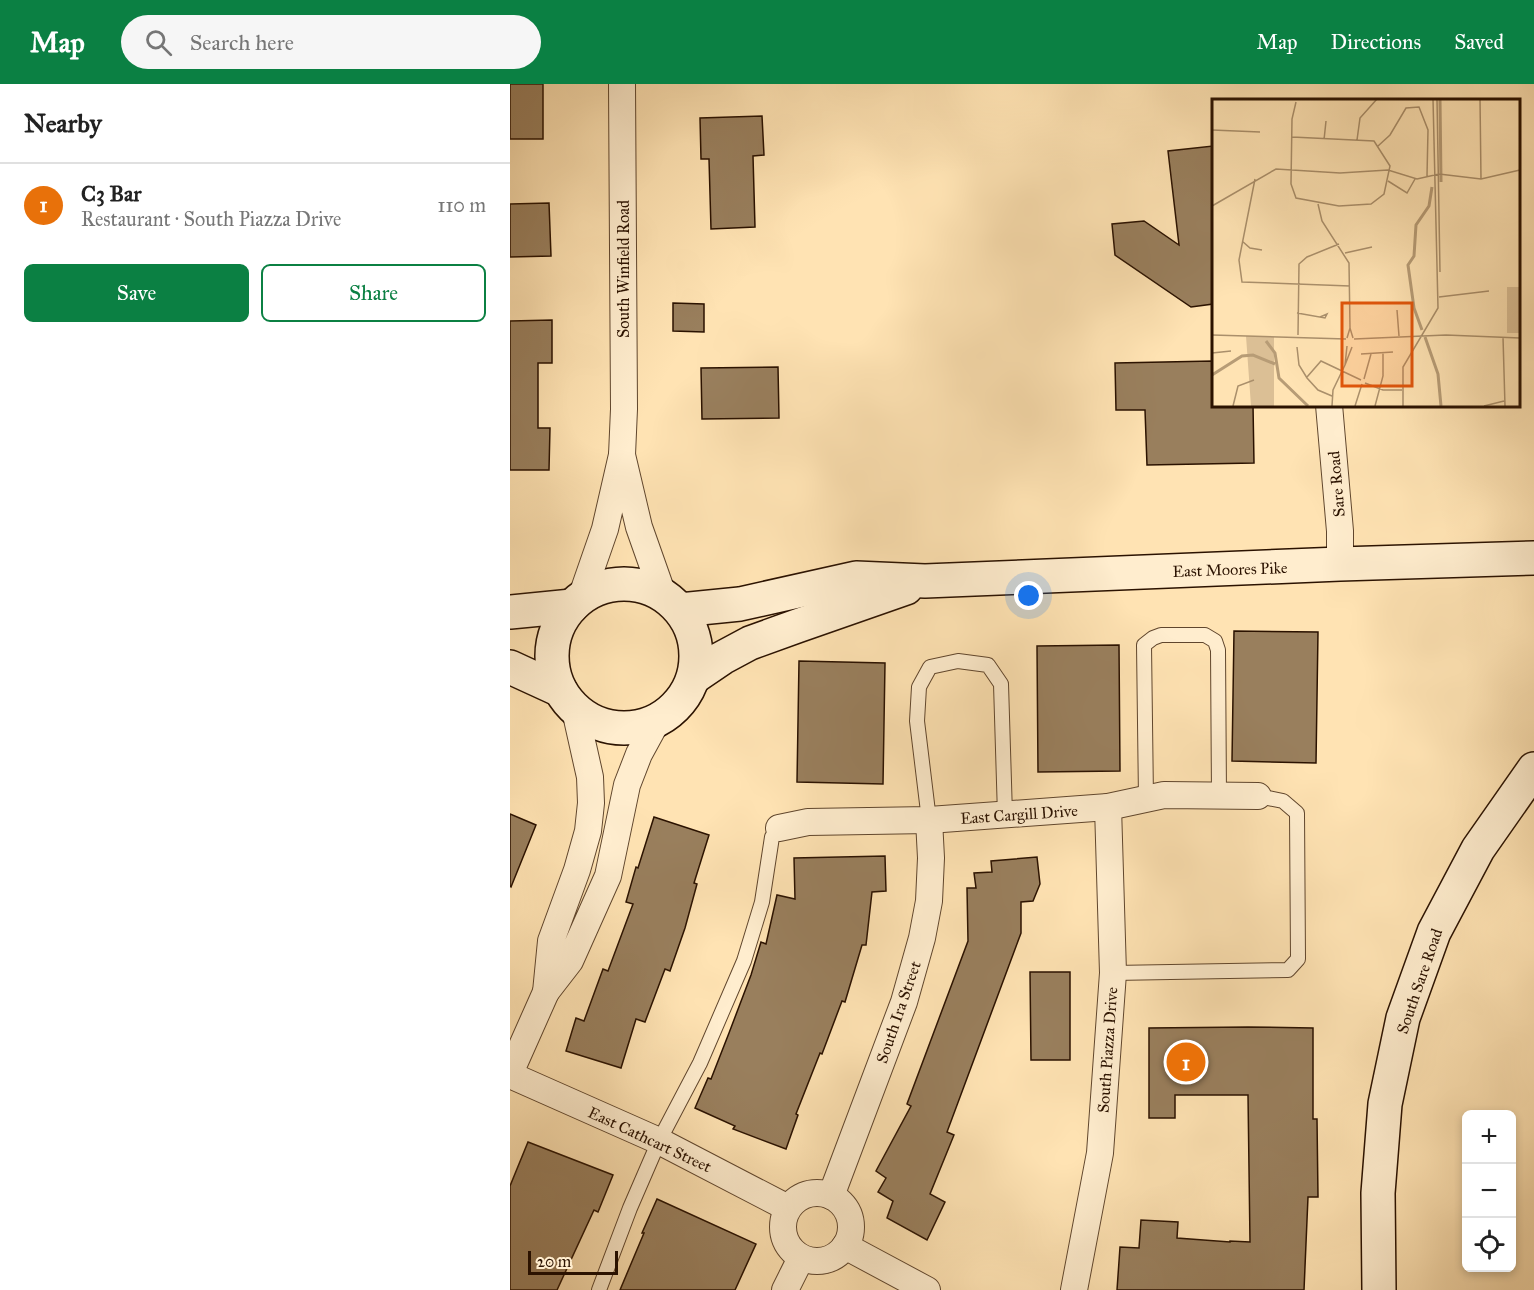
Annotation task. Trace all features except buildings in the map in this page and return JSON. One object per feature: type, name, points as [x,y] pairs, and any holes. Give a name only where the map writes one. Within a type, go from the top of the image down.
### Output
[{"type":"main road","name":"East Moores Pike","points":[[671,603],[740,604],[856,578],[925,581],[1340,564],[1531,564]]},
{"type":"main road","name":"East Moores Pike","points":[[693,677],[722,658],[750,644],[925,581]]},
{"type":"main road","points":[[627,584],[651,590],[671,603],[685,618],[693,637],[697,657],[693,677],[685,697],[657,721],[633,728],[608,727],[584,717],[568,700],[555,680],[553,645],[565,614],[592,592],[603,587],[627,584]]},
{"type":"main road","points":[[510,612],[577,602]]},
{"type":"main road","points":[[510,667],[568,700]]},
{"type":"main road","name":"South Sare Road","points":[[1379,1290],[1378,1193],[1385,1104],[1403,1018],[1434,932],[1478,849],[1534,769]]},
{"type":"street","name":"South Winfield Road","points":[[577,602],[605,529],[622,455],[624,409],[622,84]]},
{"type":"street","name":"Sare Road","points":[[1329,406],[1340,531],[1340,564]]},
{"type":"street","name":"South Winfield Road","points":[[622,455],[639,527],[671,603]]},
{"type":"street","points":[[546,992],[551,941],[577,870],[588,831],[591,803],[590,777],[568,700]]},
{"type":"street","points":[[510,1074],[546,992],[570,961],[608,876],[627,785],[639,754],[657,721]]},
{"type":"street","name":"East Cargill Drive","points":[[779,828],[808,822],[929,820],[1108,807],[1164,795],[1258,796]]},
{"type":"street","name":"South Piazza Drive","points":[[1074,1290],[1100,1153],[1113,973],[1108,807]]},
{"type":"street","name":"South Ira Street","points":[[831,1196],[904,1002],[922,938],[929,901],[931,858],[929,820]]},
{"type":"street","name":"East Cathcart Street","points":[[510,1074],[659,1141],[788,1208]]},
{"type":"street","points":[[819,1193],[831,1196],[848,1212],[851,1224],[846,1246],[830,1259],[810,1261],[801,1258],[785,1241],[782,1230],[788,1208],[797,1199],[807,1194],[819,1193]]},
{"type":"street","points":[[846,1246],[927,1290]]},
{"type":"street","points":[[785,1290],[801,1258]]},
{"type":"lane","points":[[1146,800],[1144,645],[1161,635],[1205,635],[1215,642],[1218,650],[1219,796]]},
{"type":"lane","points":[[929,820],[917,722],[919,687],[930,667],[958,661],[988,665],[1001,684],[1005,815]]},
{"type":"lane","points":[[1113,973],[1287,970],[1298,959],[1297,813],[1283,801],[1258,796]]},
{"type":"lane","points":[[599,1290],[630,1208],[659,1141],[700,1063],[744,961],[762,902],[772,837],[779,828]]},
{"type":"place","name":"C3 Bar","points":[[1186,1062]]}]
